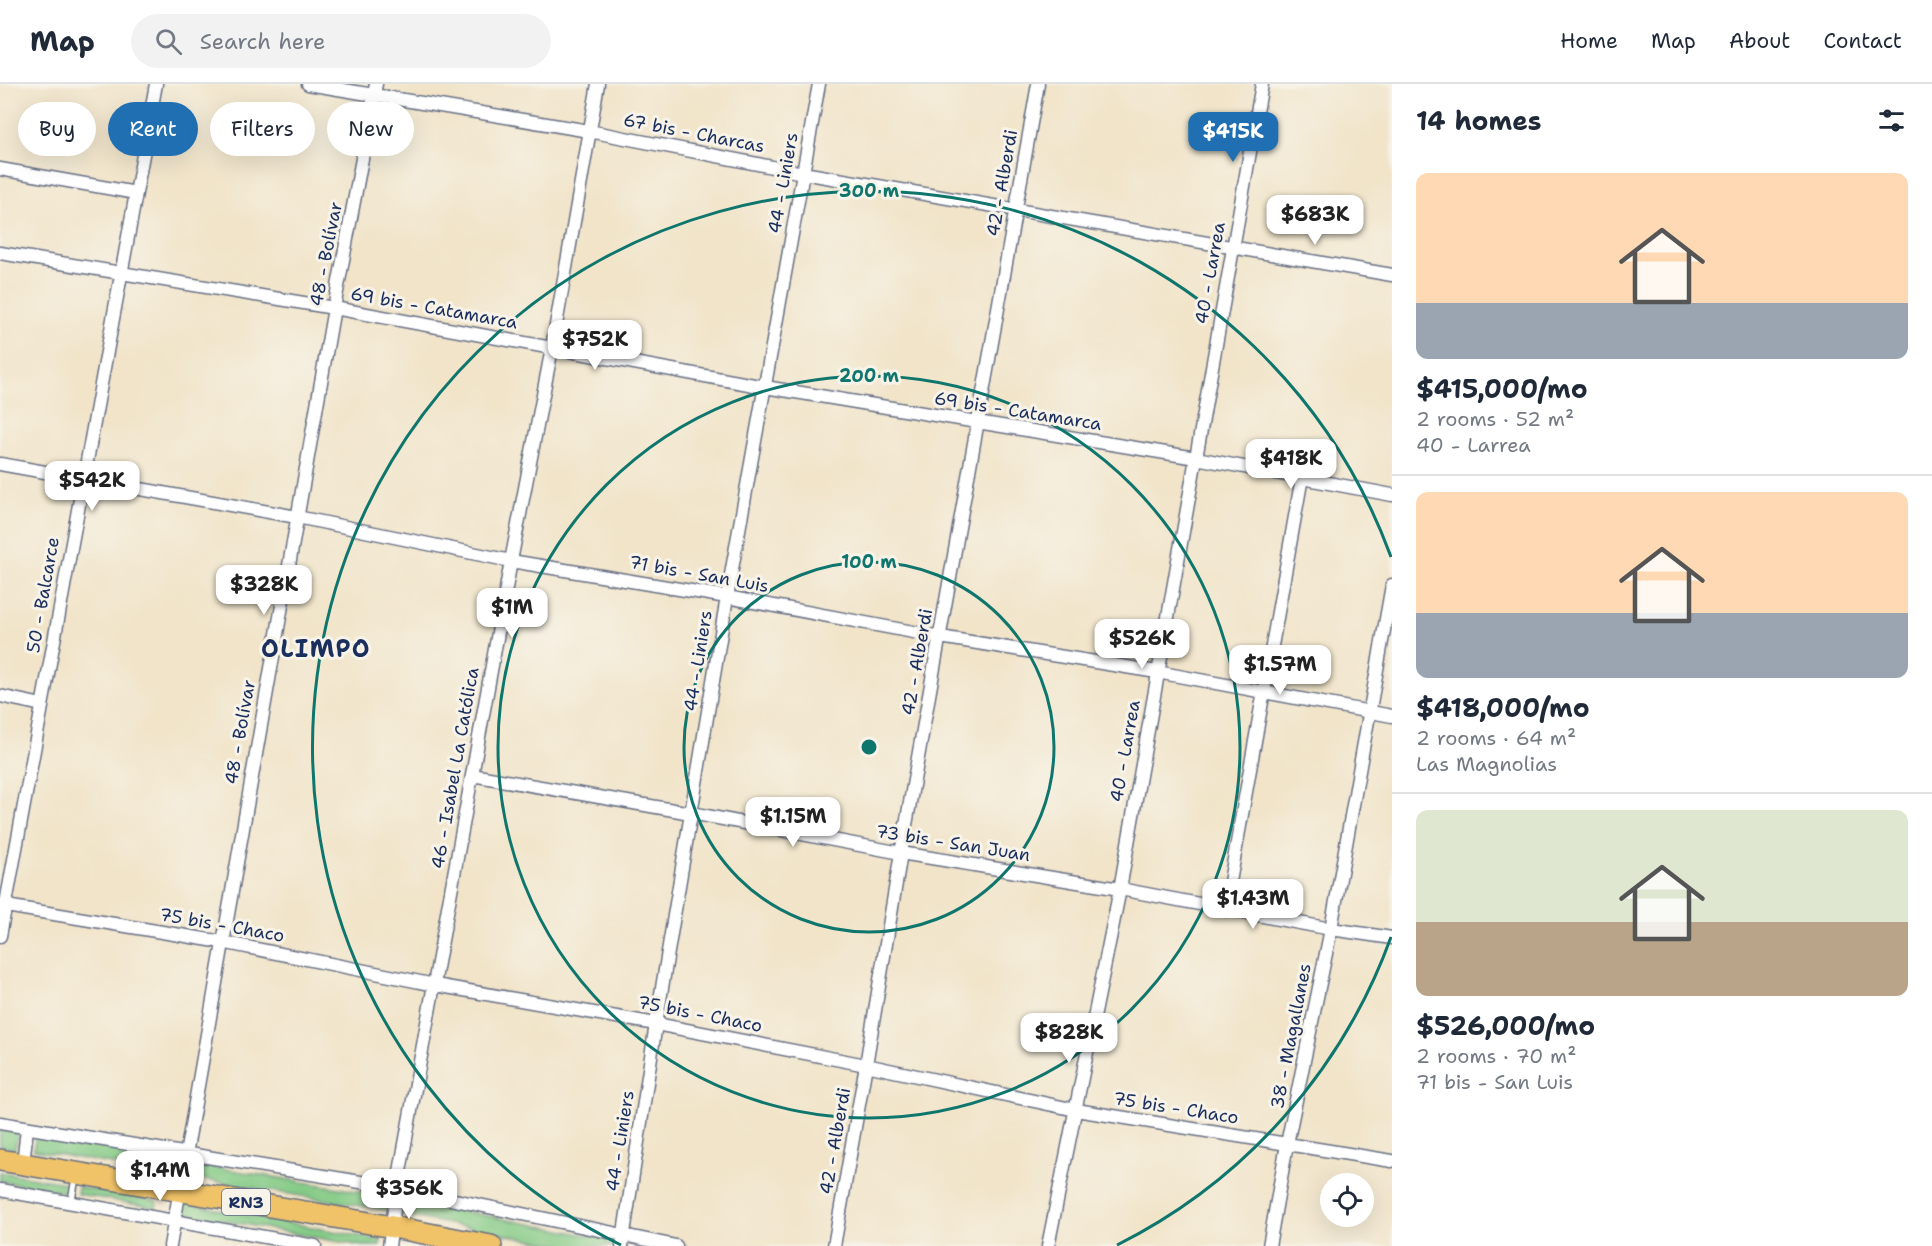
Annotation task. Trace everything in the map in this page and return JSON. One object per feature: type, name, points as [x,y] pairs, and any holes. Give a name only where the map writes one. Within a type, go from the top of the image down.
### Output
[{"type":"highway","name":"RN3","points":[[0,1160],[180,1191],[391,1237],[491,1246]]},
{"type":"street","name":"50 - Balcarce","points":[[0,936],[3,905],[156,84]]},
{"type":"street","name":"67 bis - Charcas","points":[[308,84],[375,90],[803,172],[1392,275]]},
{"type":"street","name":"46 - Isabel La Católica","points":[[391,1237],[397,1188],[552,348],[598,84]]},
{"type":"street","name":"44 - Liniers","points":[[623,1241],[656,1024],[727,597],[819,84]]},
{"type":"street","name":"42 - Alberdi","points":[[834,1246],[901,853],[1038,84]]},
{"type":"street","name":"40 - Larrea","points":[[1048,1246],[1120,888],[1262,84]]},
{"type":"street","name":"48 - Bolívar","points":[[170,1246],[184,1154],[334,308],[375,90]]},
{"type":"street","points":[[0,169],[136,193]]},
{"type":"street","name":"69 bis - Catamarca","points":[[0,253],[334,308],[765,387],[1196,458],[1392,495]]},
{"type":"street","name":"71 bis - San Luis","points":[[0,464],[297,517],[511,561],[727,597],[940,638],[1157,672],[1392,716]]},
{"type":"street","points":[[1225,910],[1302,477]]},
{"type":"street","name":"38 - Magallanes","points":[[1269,1246],[1330,929],[1392,585]]},
{"type":"street","points":[[0,696],[42,705]]},
{"type":"street","name":"73 bis - San Juan","points":[[472,775],[901,853],[1120,888],[1225,910],[1392,938]]},
{"type":"street","name":"75 bis - Chaco","points":[[3,905],[222,942],[435,985],[656,1024],[866,1065],[1076,1110],[1392,1161]]},
{"type":"street","points":[[0,1123],[397,1188],[623,1241],[676,1246]]},
{"type":"street","points":[[23,1164],[27,1128]]},
{"type":"street","points":[[0,1190],[315,1246]]},
{"type":"lane","points":[[71,1202],[77,1173]]},
{"type":"green space","points":[[0,1129],[18,1132],[15,1149],[0,1146]]},
{"type":"green space","points":[[36,1135],[174,1160],[171,1175],[33,1150]]},
{"type":"green space","points":[[190,1163],[387,1196],[385,1210],[188,1177]]},
{"type":"green space","points":[[0,1172],[71,1184],[70,1193],[0,1181]]},
{"type":"green space","points":[[78,1187],[157,1201],[156,1208],[77,1194]]},
{"type":"green space","points":[[405,1200],[618,1241],[617,1246],[565,1246],[402,1215]]},
{"type":"green space","points":[[184,1203],[381,1240],[380,1246],[362,1246],[183,1213]]},
{"type":"district","name":"OLIMPO","points":[[316,649]]}]
